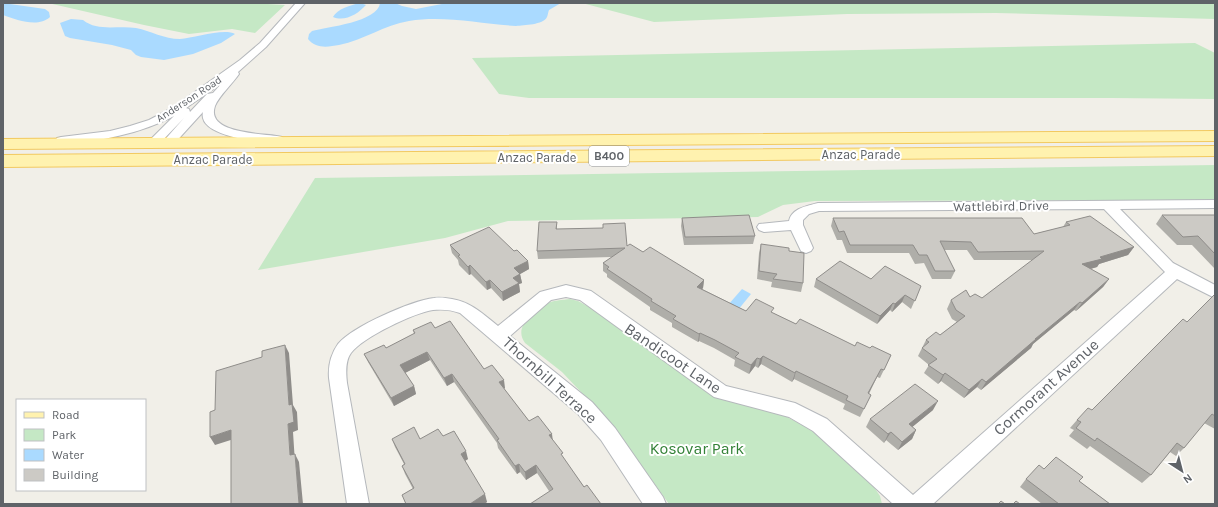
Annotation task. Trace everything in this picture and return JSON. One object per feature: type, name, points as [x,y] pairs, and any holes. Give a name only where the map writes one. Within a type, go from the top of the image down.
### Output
[{"type":"main road","name":"Anzac Parade","points":[[3,161],[156,149],[292,142],[1215,136]]},
{"type":"main road","name":"Anzac Parade","points":[[3,144],[37,143],[156,149],[1215,151]]},
{"type":"street","name":"Anderson Road","points":[[156,149],[263,45],[301,3]]},
{"type":"street","name":"Anderson Road","points":[[241,65],[210,105],[208,111],[210,120],[220,129],[236,134],[292,142]]},
{"type":"street","name":"Anderson Road","points":[[37,143],[110,135],[146,125],[176,110],[241,65]]},
{"type":"street","name":"Wattlebird Drive","points":[[796,225],[796,219],[802,212],[818,207],[1215,204]]},
{"type":"street","points":[[1108,205],[1159,260],[1175,272],[1215,292]]},
{"type":"street","points":[[764,227],[796,225],[806,248]]},
{"type":"street","name":"Cormorant Avenue","points":[[918,504],[1175,272]]},
{"type":"street","name":"Bandicoot Lane","points":[[499,335],[546,296],[566,291],[585,295],[721,392],[795,411],[820,426],[908,504]]},
{"type":"street","name":"Thornbill Terrace","points":[[358,504],[338,383],[337,370],[341,354],[348,344],[364,334],[418,308],[438,304],[453,304],[462,307],[499,335],[585,408],[608,434],[655,504]]},
{"type":"green space","points":[[48,3],[248,3],[285,5],[255,33],[232,29],[189,34]]},
{"type":"green space","points":[[582,3],[1215,3],[1215,19],[996,13],[847,14],[654,22]]},
{"type":"green space","points":[[1195,43],[1215,53],[1215,99],[529,98],[499,94],[472,58]]},
{"type":"green space","points":[[1215,165],[1215,200],[815,201],[783,205],[758,217],[508,221],[445,238],[258,270],[315,178]]},
{"type":"green space","name":"Kosovar Park","points":[[570,299],[578,301],[589,307],[701,385],[787,417],[812,430],[872,484],[880,496],[882,504],[669,504],[614,427],[562,372],[525,343],[522,337],[521,331],[526,320],[536,311],[551,302]]},
{"type":"water","points":[[3,3],[45,9],[49,12],[50,17],[34,23],[15,19],[3,15]]},
{"type":"water","points":[[360,3],[366,5],[355,14],[347,18],[333,17],[341,10]]},
{"type":"water","points":[[380,3],[395,3],[416,9],[447,3],[561,3],[549,10],[547,17],[542,22],[528,25],[516,26],[449,19],[422,19],[400,23],[357,40],[335,46],[318,46],[308,39],[309,34],[312,31],[351,23],[371,15]]},
{"type":"water","points":[[71,19],[83,20],[89,24],[102,27],[136,28],[174,39],[224,32],[235,34],[221,43],[193,54],[164,60],[141,57],[136,55],[131,50],[65,36],[60,23]]},
{"type":"water","points":[[742,289],[751,294],[738,310],[728,305]]},
{"type":"building","points":[[749,215],[755,236],[685,237],[682,218]]},
{"type":"building","points":[[1162,215],[1215,215],[1215,254],[1198,236],[1183,237]]},
{"type":"building","points":[[1090,216],[1134,247],[1100,257],[1102,259],[1082,264],[1109,279],[1082,303],[1080,302],[1035,339],[986,382],[982,379],[969,390],[945,373],[943,375],[928,365],[937,359],[922,348],[929,342],[926,340],[936,332],[940,335],[965,316],[956,310],[951,300],[966,290],[970,297],[975,294],[982,298],[1044,251],[978,252],[971,242],[940,241],[955,271],[935,271],[927,255],[919,255],[913,245],[850,245],[844,231],[839,232],[833,218],[1022,218],[1034,234],[1070,225],[1066,222]]},
{"type":"building","points":[[539,222],[557,222],[556,229],[603,228],[603,224],[625,223],[627,246],[630,244],[643,252],[650,247],[704,280],[697,287],[746,311],[756,299],[774,308],[771,312],[796,324],[800,319],[855,346],[857,342],[870,348],[872,346],[891,355],[884,370],[881,369],[868,393],[871,395],[864,409],[846,400],[848,396],[796,371],[795,373],[763,356],[760,359],[757,358],[751,365],[735,357],[739,353],[715,340],[700,333],[699,334],[673,319],[676,316],[651,301],[652,299],[607,269],[609,267],[603,263],[625,248],[537,251]]},
{"type":"building","points":[[489,227],[514,251],[517,250],[528,261],[514,268],[520,274],[513,278],[519,283],[502,292],[490,280],[486,282],[470,265],[468,267],[458,256],[460,255],[450,245]]},
{"type":"building","points":[[761,244],[789,248],[789,251],[804,253],[803,283],[773,279],[777,274],[759,271]]},
{"type":"building","points":[[840,261],[871,279],[885,266],[921,286],[915,301],[905,295],[895,304],[893,303],[880,316],[816,279]]},
{"type":"building","points":[[1215,294],[1215,416],[1212,414],[1184,448],[1177,443],[1151,475],[1097,438],[1095,441],[1076,428],[1081,422],[1077,420],[1088,408],[1092,410],[1183,319],[1187,322]]},
{"type":"building","points":[[450,321],[484,369],[492,365],[504,380],[499,382],[529,421],[538,416],[552,434],[549,435],[563,453],[561,454],[584,487],[587,485],[601,504],[530,504],[553,489],[536,465],[525,472],[519,464],[515,466],[497,440],[499,439],[452,374],[444,378],[427,352],[400,365],[414,386],[391,398],[364,354],[384,345],[386,348],[415,333],[413,330],[431,322],[435,328]]},
{"type":"building","points":[[285,345],[289,405],[292,404],[294,422],[288,424],[290,455],[295,454],[299,504],[231,504],[231,430],[210,437],[210,412],[215,410],[216,371],[262,357],[262,351]]},
{"type":"building","points":[[915,384],[938,401],[909,424],[916,430],[902,442],[891,432],[888,434],[870,419]]},
{"type":"building","points":[[414,427],[420,439],[438,429],[443,436],[454,431],[466,451],[461,454],[485,494],[470,504],[406,504],[402,495],[414,488],[402,466],[405,464],[392,439]]},
{"type":"building","points":[[1056,457],[1083,477],[1079,481],[1110,504],[1059,504],[1026,479],[1039,465],[1044,469]]},
{"type":"building","points":[[1001,501],[1005,504],[998,504]]},
{"type":"building","points":[[1016,501],[1020,504],[1013,504]]}]
